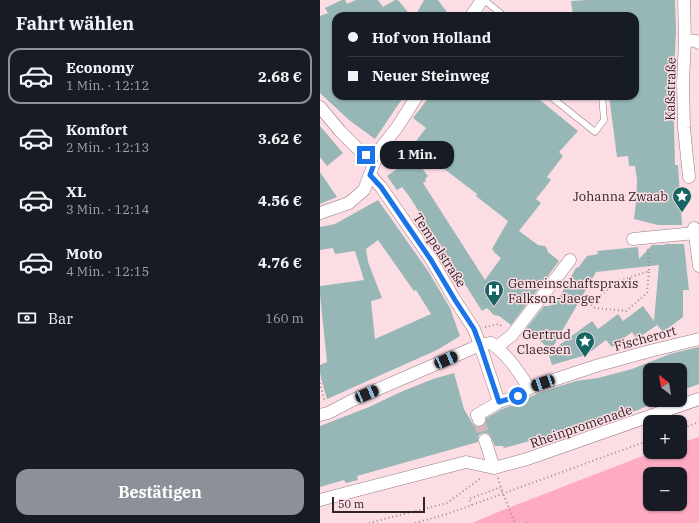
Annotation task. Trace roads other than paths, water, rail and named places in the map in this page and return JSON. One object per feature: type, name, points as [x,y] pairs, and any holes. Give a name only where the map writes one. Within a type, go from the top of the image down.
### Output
[{"type":"street","points":[[473,12],[483,0]]},
{"type":"street","name":"Kaßstraße","points":[[684,0],[686,40],[683,83],[684,128],[689,177]]},
{"type":"street","points":[[686,40],[696,41],[699,43]]},
{"type":"street","points":[[320,213],[349,203],[364,190],[381,148],[398,126],[414,100]]},
{"type":"street","points":[[320,107],[358,149],[375,161]]},
{"type":"street","name":"Tempelstraße","points":[[370,175],[381,187],[431,260],[474,329],[499,402]]},
{"type":"street","points":[[633,239],[694,230],[699,266]]},
{"type":"street","points":[[497,347],[512,335],[570,260]]},
{"type":"street","name":"Fischerort","points":[[478,418],[499,402],[518,396],[529,388],[599,365],[699,338]]},
{"type":"street","points":[[324,414],[480,345],[491,343],[508,357],[529,388]]},
{"type":"street","name":"Rheinpromenade","points":[[320,500],[466,462],[494,468],[527,459],[699,399]]},
{"type":"street","points":[[485,440],[494,468]]},
{"type":"lane","points":[[483,0],[499,12]]},
{"type":"lane","points":[[555,100],[595,132],[604,120],[602,100]]},
{"type":"tunnel","points":[[479,420],[485,440]]},
{"type":"place","name":"Johanna Zwaab","points":[[682,213]]},
{"type":"place","name":"Gemeinschaftspraxis Falkson-Jaeger","points":[[494,307]]},
{"type":"place","name":"Gertrud Claessen","points":[[585,358]]}]
